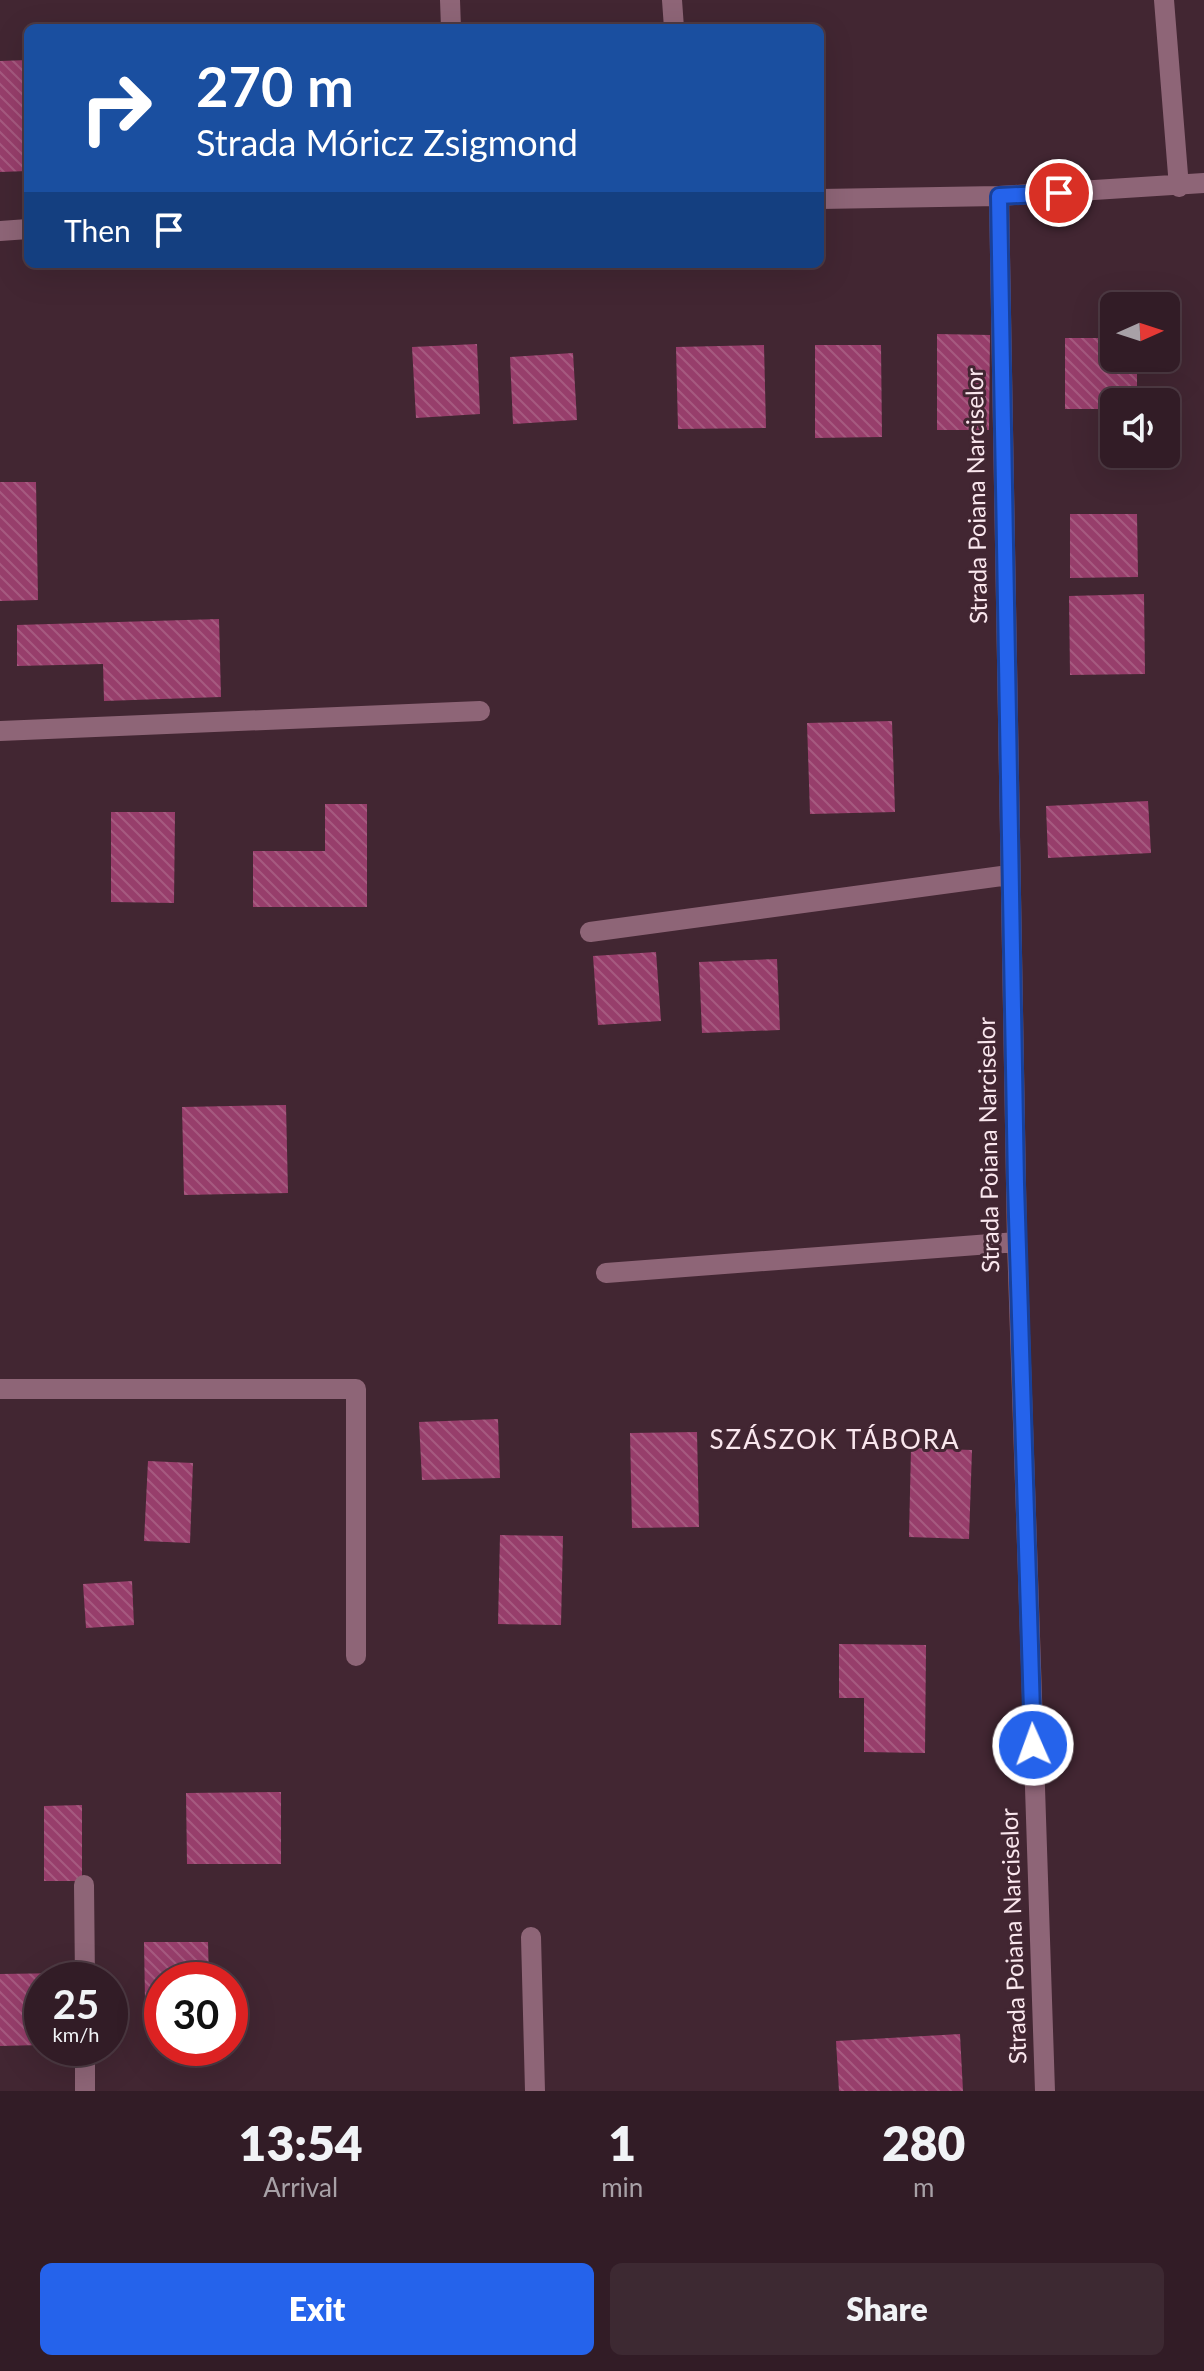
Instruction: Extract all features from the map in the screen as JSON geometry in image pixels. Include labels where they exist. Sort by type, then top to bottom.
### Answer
[{"type":"street","points":[[450,0],[451,24]]},
{"type":"street","points":[[672,0],[674,24]]},
{"type":"street","points":[[1164,0],[1179,187]]},
{"type":"street","points":[[824,199],[999,196],[1179,187],[1204,183]]},
{"type":"street","name":"Strada Poiana Narciselor","points":[[999,196],[1017,1242],[1045,2091]]},
{"type":"street","points":[[0,231],[24,229]]},
{"type":"street","points":[[0,731],[480,711]]},
{"type":"street","points":[[590,932],[1009,875]]},
{"type":"street","points":[[606,1273],[1017,1242]]},
{"type":"street","points":[[0,1389],[356,1389],[356,1656]]},
{"type":"street","points":[[84,1885],[85,1962]]},
{"type":"street","points":[[531,1937],[535,2091]]},
{"type":"street","points":[[85,2066],[85,2091]]},
{"type":"building","points":[[24,60],[24,171],[0,172],[0,61]]},
{"type":"building","points":[[937,334],[990,335],[989,430],[937,430]]},
{"type":"building","points":[[1065,338],[1100,338],[1100,372],[1137,372],[1137,388],[1100,388],[1100,409],[1065,409]]},
{"type":"building","points":[[477,344],[480,414],[416,418],[412,347]]},
{"type":"building","points":[[764,345],[766,428],[678,429],[676,347]]},
{"type":"building","points":[[815,345],[881,345],[882,437],[815,438]]},
{"type":"building","points":[[573,353],[577,420],[513,424],[510,357]]},
{"type":"building","points":[[0,482],[36,482],[38,600],[0,601]]},
{"type":"building","points":[[1070,514],[1137,514],[1138,577],[1070,578]]},
{"type":"building","points":[[1144,594],[1145,674],[1070,675],[1069,596]]},
{"type":"building","points":[[219,619],[221,697],[104,701],[103,664],[17,666],[17,625]]},
{"type":"building","points":[[892,721],[895,812],[810,814],[807,723]]},
{"type":"building","points":[[1148,801],[1151,853],[1048,858],[1046,806]]},
{"type":"building","points":[[325,804],[367,804],[367,907],[253,907],[253,851],[325,851]]},
{"type":"building","points":[[111,812],[175,812],[174,903],[111,902]]},
{"type":"building","points":[[656,952],[661,1021],[598,1025],[593,956]]},
{"type":"building","points":[[777,959],[780,1030],[702,1033],[699,962]]},
{"type":"building","points":[[286,1105],[288,1193],[184,1195],[182,1107]]},
{"type":"building","points":[[498,1419],[500,1478],[422,1480],[419,1422]]},
{"type":"building","points":[[697,1432],[699,1527],[632,1528],[630,1433]]},
{"type":"building","points":[[911,1448],[972,1450],[969,1539],[909,1537]]},
{"type":"building","points":[[148,1461],[193,1463],[190,1543],[144,1541]]},
{"type":"building","points":[[500,1535],[563,1536],[561,1625],[498,1624]]},
{"type":"building","points":[[132,1581],[134,1625],[86,1628],[83,1584]]},
{"type":"building","points":[[839,1644],[926,1645],[925,1753],[864,1752],[864,1698],[839,1698]]},
{"type":"building","points":[[281,1792],[281,1864],[187,1864],[186,1793]]},
{"type":"building","points":[[82,1805],[82,1881],[44,1881],[44,1806]]},
{"type":"building","points":[[144,1942],[208,1942],[209,1962],[144,1962]]},
{"type":"building","points":[[0,1974],[24,1974],[24,2045],[0,2046]]},
{"type":"building","points":[[960,2034],[963,2091],[839,2091],[836,2041]]},
{"type":"district","name":"SZÁSZOK TÁBORA","points":[[835,1440]]},
{"type":"route","points":[[1033,1745],[1009,875],[999,196],[1059,193]]}]
